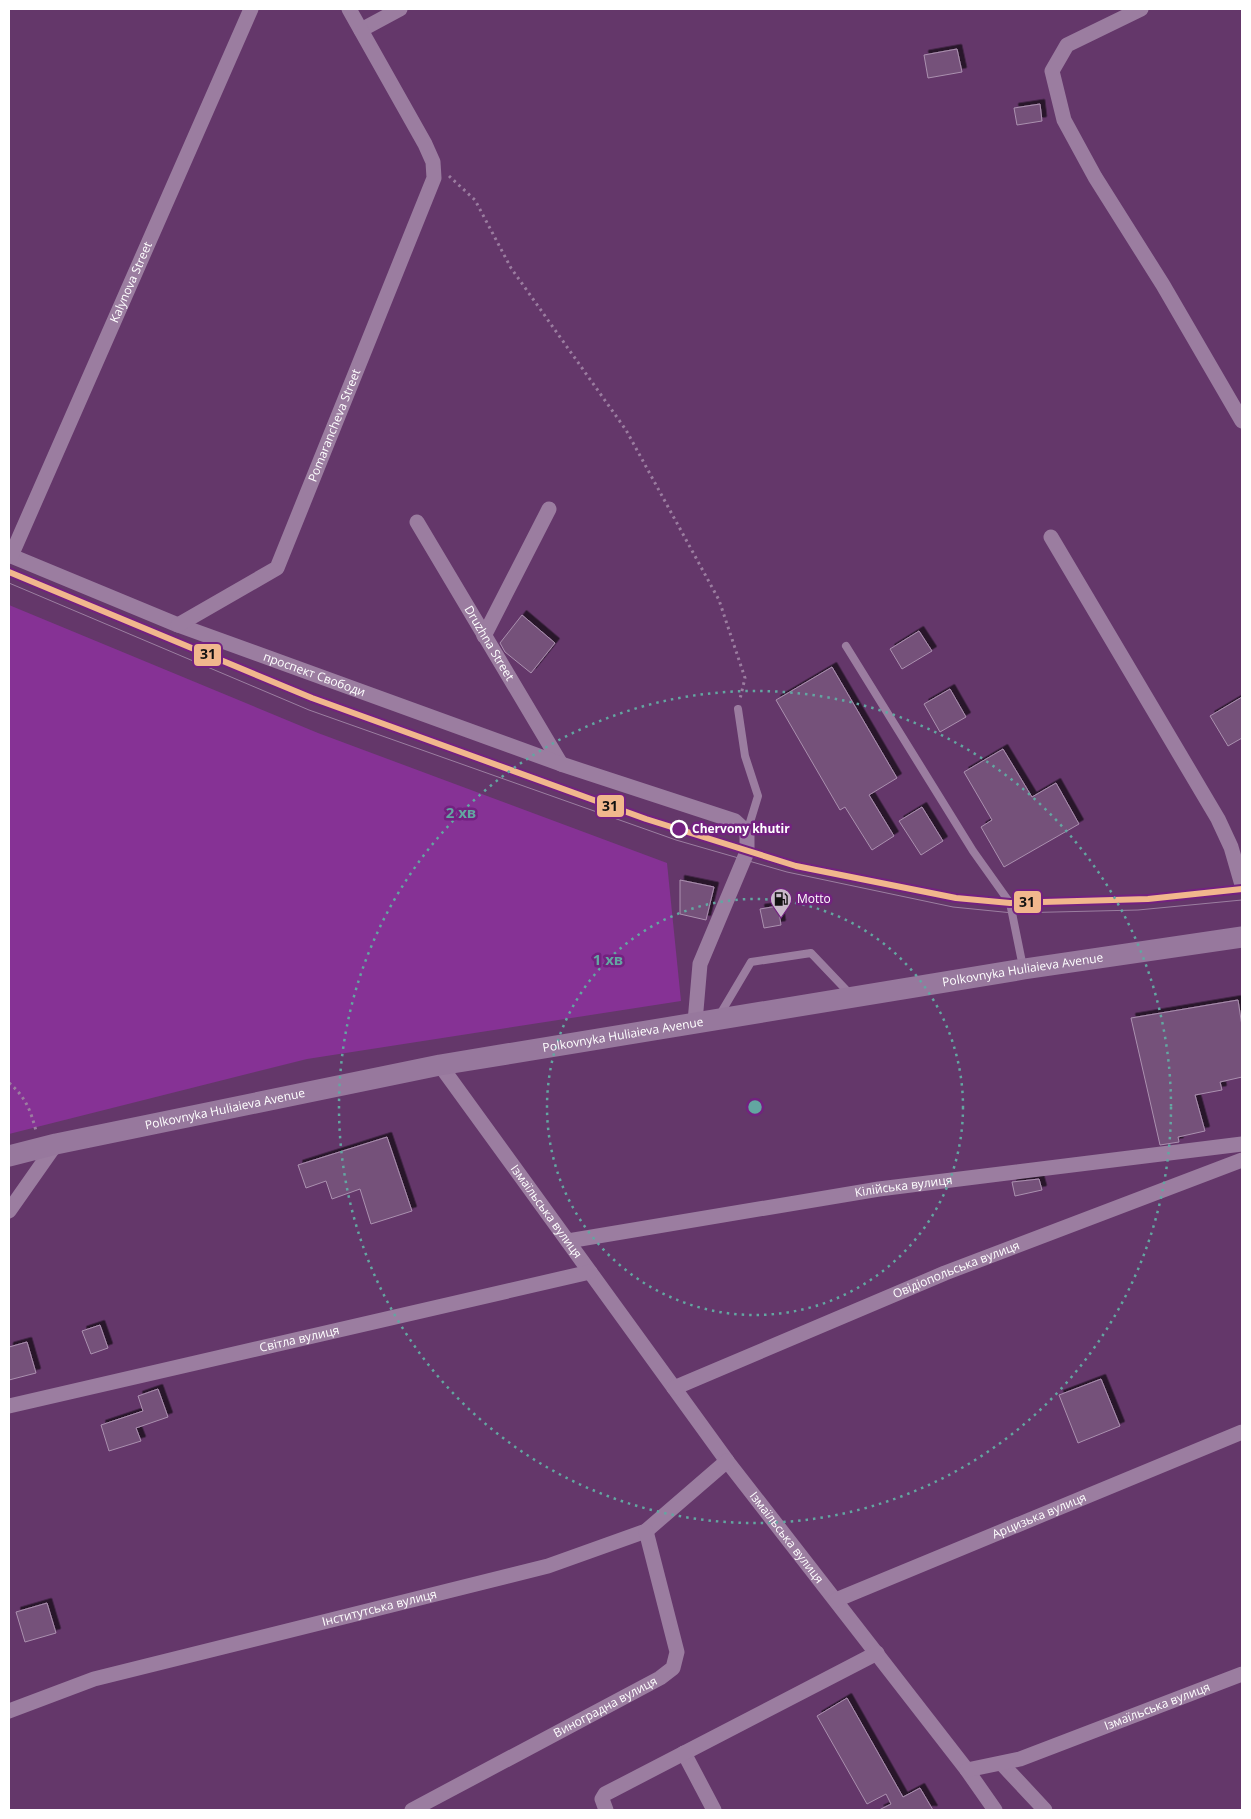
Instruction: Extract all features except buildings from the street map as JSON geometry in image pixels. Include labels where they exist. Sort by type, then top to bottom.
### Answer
[{"type":"main road","name":"Polkovnyka Huliaieva Avenue","points":[[9,1156],[48,1146],[440,1065],[1024,969],[1242,937]]},
{"type":"street","name":"Kalynova Street","points":[[10,555],[251,9]]},
{"type":"street","points":[[349,9],[434,162]]},
{"type":"street","points":[[361,30],[400,9]]},
{"type":"street","points":[[1141,9],[1067,45],[1052,71],[1064,120],[1095,177],[1163,285],[1242,421]]},
{"type":"street","name":"Pomarancheva Street","points":[[178,625],[277,568],[434,178],[434,162]]},
{"type":"street","points":[[484,636],[549,509]]},
{"type":"street","name":"Druzhna Street","points":[[418,522],[561,764]]},
{"type":"street","points":[[1051,537],[1218,819],[1231,847],[1242,885]]},
{"type":"street","name":"проспект Свободи","points":[[10,555],[178,625],[561,764],[734,821],[747,832]]},
{"type":"street","points":[[695,1022],[700,964],[747,852],[747,832]]},
{"type":"street","name":"Ізмаїльська вулиця","points":[[440,1065],[727,1461],[967,1770],[1002,1764],[1242,1674]]},
{"type":"street","name":"Кілійська вулиця","points":[[568,1241],[879,1189],[1242,1144]]},
{"type":"street","points":[[9,1211],[48,1146]]},
{"type":"street","name":"Овідіопольська вулиця","points":[[674,1388],[945,1273],[1242,1160]]},
{"type":"street","name":"Світла вулиця","points":[[9,1406],[590,1272]]},
{"type":"street","name":"Арцизька вулиця","points":[[836,1600],[1242,1432]]},
{"type":"street","name":"Інститутська вулиця","points":[[9,1711],[94,1679],[548,1566],[646,1531],[727,1461]]},
{"type":"street","name":"Виноградна вулиця","points":[[412,1810],[660,1678],[673,1668],[677,1652],[646,1531]]},
{"type":"street","points":[[606,1810],[602,1799],[604,1794],[876,1653]]},
{"type":"street","points":[[684,1753],[714,1810]]},
{"type":"street","points":[[1002,1764],[1046,1810]]},
{"type":"street","points":[[967,1770],[995,1810]]},
{"type":"lane","points":[[846,646],[973,850],[1010,903],[1024,969]]},
{"type":"lane","points":[[738,710],[745,756],[758,796],[747,832]]},
{"type":"lane","points":[[717,1019],[750,962],[811,953],[852,997]]},
{"type":"path","points":[[434,162],[474,200],[511,268],[626,430],[719,600],[745,678],[738,710]]},
{"type":"path","points":[[9,1083],[20,1092],[48,1146]]},
{"type":"shaded area","points":[[9,605],[318,733],[667,863],[681,1001],[307,1059],[9,1134]]},
{"type":"tram line","points":[[9,583],[309,710],[676,840],[787,872],[953,907],[1013,913],[1138,910],[1242,900]]},
{"type":"transit line","name":"31","points":[[9,572],[312,698],[646,819],[796,866],[956,898],[1010,903],[1148,899],[1242,889]]},
{"type":"place","name":"Chervony khutir","points":[[679,829]]},
{"type":"place","name":"Motto","points":[[781,918]]}]
